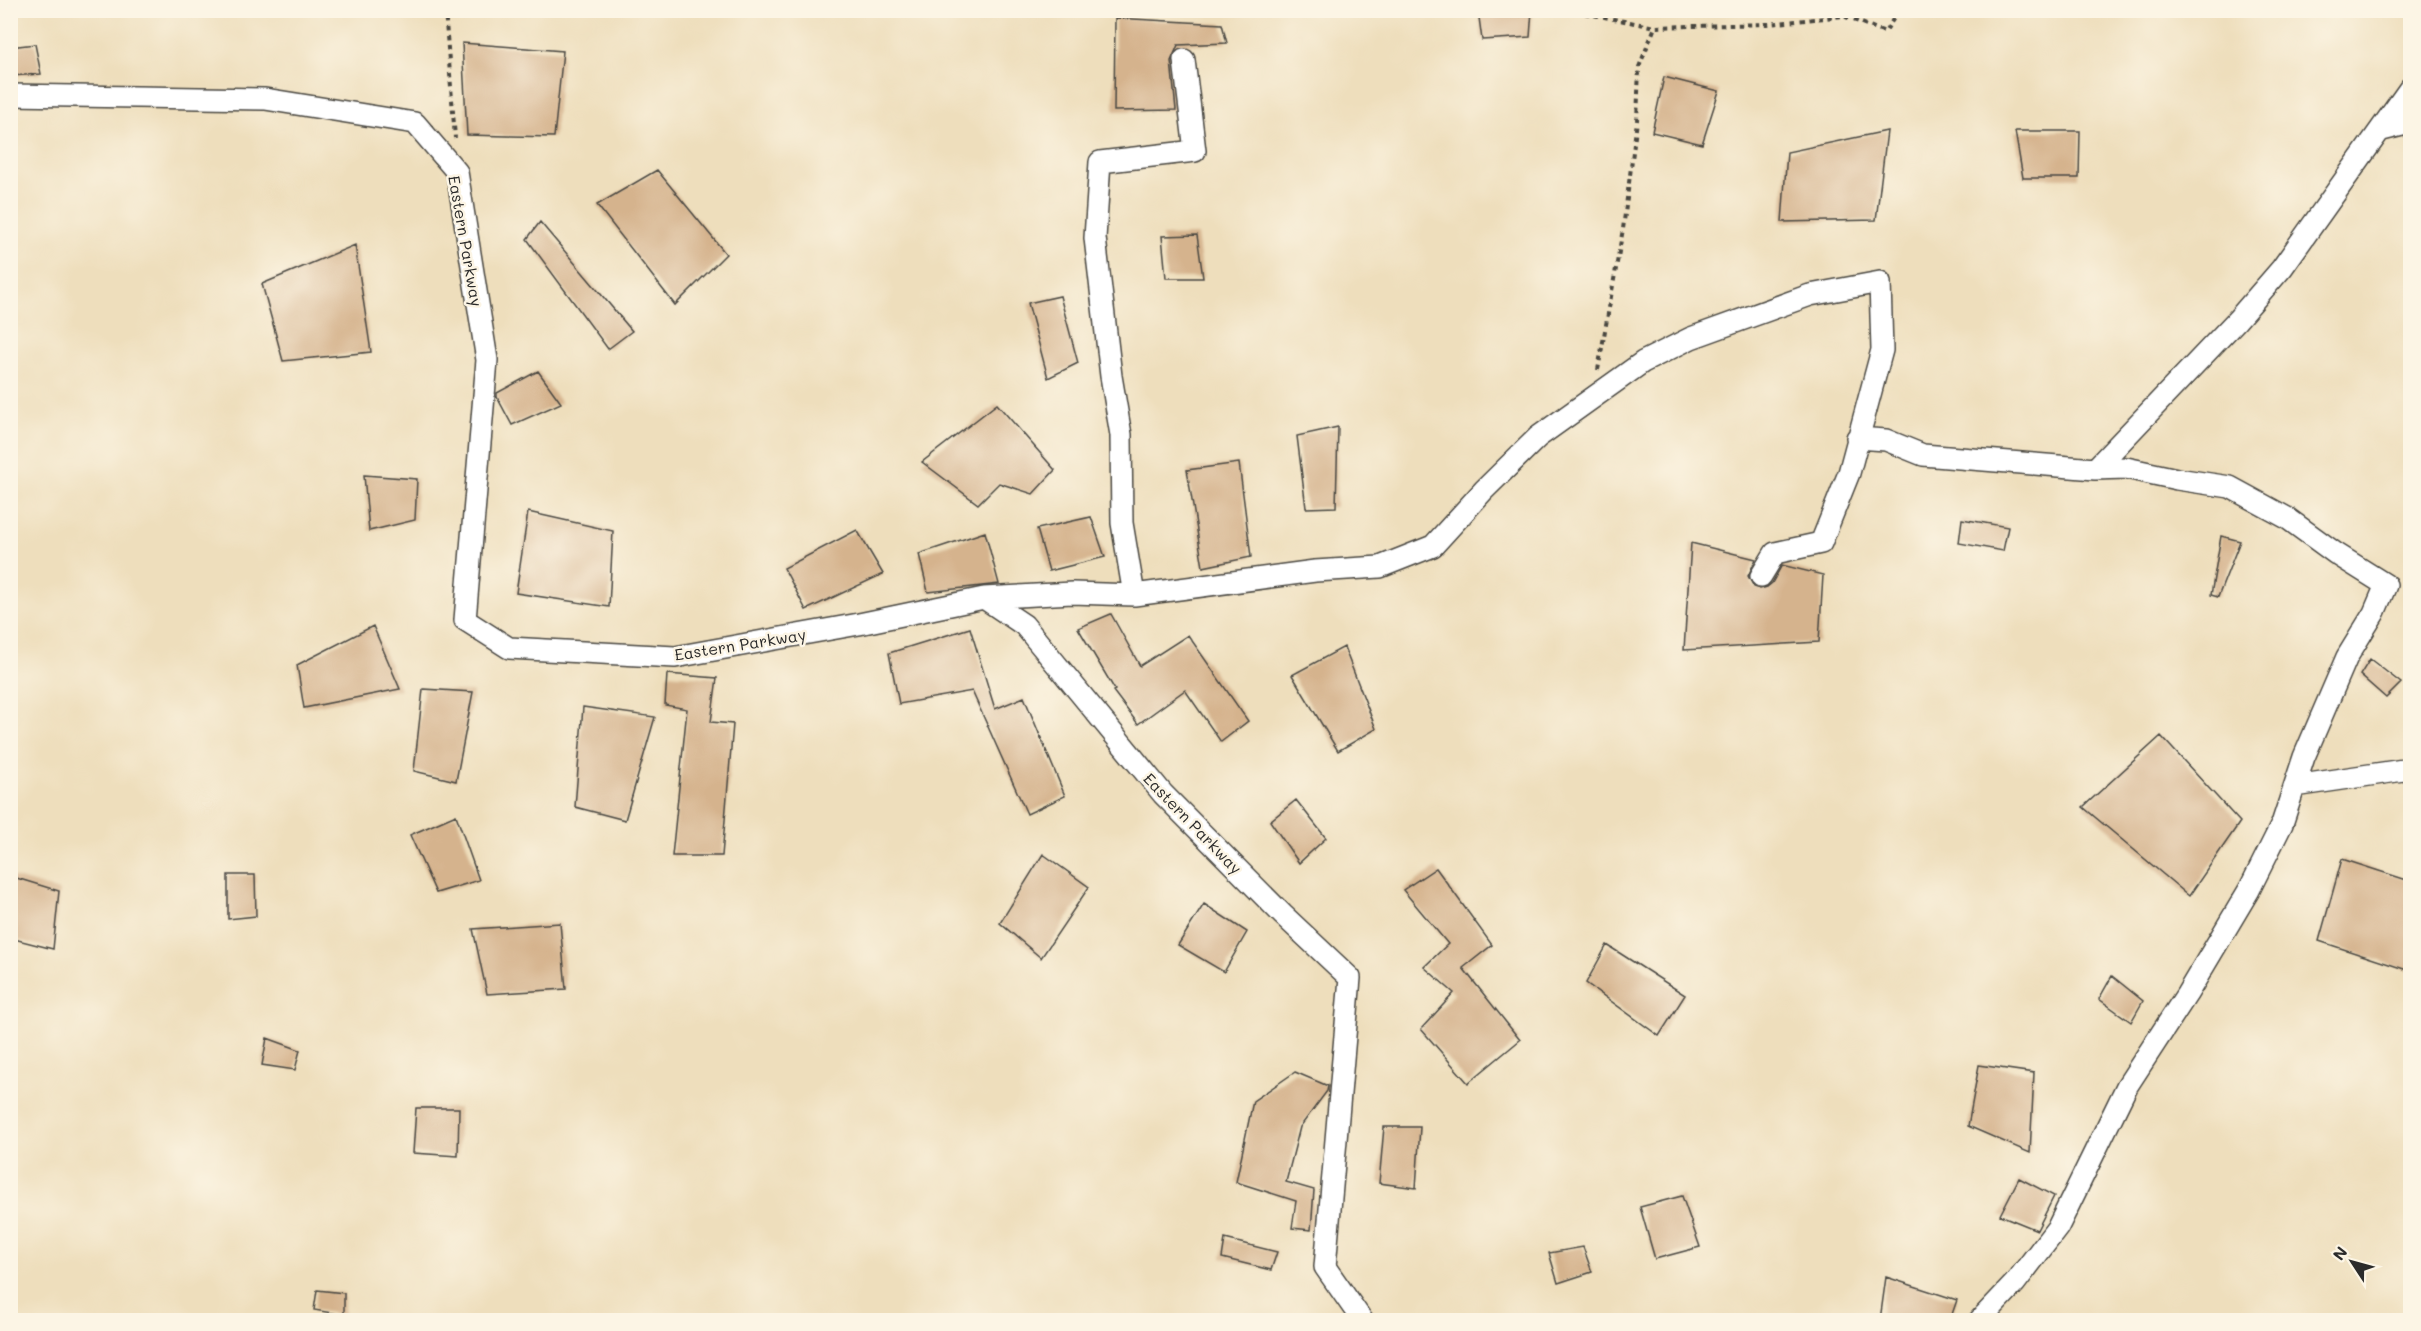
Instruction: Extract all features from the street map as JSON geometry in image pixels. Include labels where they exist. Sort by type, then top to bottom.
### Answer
[{"type":"street","points":[[1134,595],[1122,523],[1121,435],[1111,376],[1095,238],[1100,162],[1195,151],[1184,60]]},
{"type":"street","points":[[2095,469],[2282,268],[2410,88]]},
{"type":"street","name":"Eastern Parkway","points":[[10,96],[265,99],[415,123],[457,172],[487,360],[465,620],[509,648],[675,657],[860,624],[984,598],[1024,626],[1163,794],[1283,915],[1350,978],[1325,1267],[1362,1320]]},
{"type":"street","points":[[2382,130],[2410,123]]},
{"type":"street","points":[[984,598],[1072,593],[1134,595],[1315,571],[1380,567],[1433,546],[1484,490],[1538,437],[1643,362],[1691,338],[1810,295],[1880,282],[1882,350],[1849,473],[1821,543],[1775,553],[1761,576]]},
{"type":"street","points":[[1857,438],[1886,440],[1923,455],[2095,469],[2126,468],[2230,487],[2287,518],[2335,553],[2386,585],[2374,613],[2347,657],[2282,824],[2249,890],[2187,994],[2127,1086],[2058,1227],[2014,1283],[1980,1320]]},
{"type":"street","points":[[2295,786],[2410,769]]},
{"type":"path","points":[[445,10],[457,172]]},
{"type":"path","points":[[1568,10],[1655,27],[1768,24],[1843,16],[1885,32],[1899,10]]},
{"type":"path","points":[[1593,396],[1623,229],[1637,121],[1639,67],[1655,27]]},
{"type":"building","points":[[1478,10],[1532,10],[1530,37],[1482,40]]},
{"type":"building","points":[[1115,18],[1222,24],[1227,43],[1178,45],[1171,61],[1176,110],[1114,111]]},
{"type":"building","points":[[462,43],[563,51],[554,137],[467,135]]},
{"type":"building","points":[[35,44],[41,74],[10,76],[10,47]]},
{"type":"building","points":[[1664,77],[1719,91],[1702,144],[1652,132]]},
{"type":"building","points":[[1887,131],[1876,220],[1782,222],[1787,152]]},
{"type":"building","points":[[2015,131],[2080,131],[2079,178],[2023,178]]},
{"type":"building","points":[[657,170],[726,254],[675,305],[597,205]]},
{"type":"building","points":[[540,222],[632,331],[608,349],[527,239]]},
{"type":"building","points":[[1197,235],[1203,278],[1166,278],[1162,236]]},
{"type":"building","points":[[355,245],[371,352],[283,361],[262,284]]},
{"type":"building","points":[[1060,296],[1078,363],[1048,378],[1028,303]]},
{"type":"building","points":[[538,371],[561,403],[512,425],[497,393]]},
{"type":"building","points":[[997,404],[1055,470],[1033,494],[999,483],[978,504],[922,462]]},
{"type":"building","points":[[1338,427],[1336,507],[1306,508],[1297,436]]},
{"type":"building","points":[[1239,463],[1251,557],[1203,567],[1187,470]]},
{"type":"building","points":[[364,475],[417,479],[415,520],[369,531]]},
{"type":"building","points":[[528,512],[613,531],[609,607],[516,593]]},
{"type":"building","points":[[1091,517],[1105,557],[1049,571],[1037,529]]},
{"type":"building","points":[[1962,519],[2008,527],[2003,551],[1959,543]]},
{"type":"building","points":[[857,530],[883,574],[806,610],[784,568]]},
{"type":"building","points":[[985,532],[999,584],[928,592],[919,554]]},
{"type":"building","points":[[2221,536],[2240,541],[2218,597],[2211,595]]},
{"type":"building","points":[[1691,543],[1756,559],[1748,576],[1754,587],[1760,589],[1772,583],[1782,565],[1823,575],[1819,642],[1684,650]]},
{"type":"building","points":[[1111,614],[1140,666],[1188,635],[1248,721],[1221,742],[1185,690],[1138,724],[1113,691],[1115,690],[1078,628]]},
{"type":"building","points":[[373,626],[400,689],[304,708],[297,665]]},
{"type":"building","points":[[970,628],[995,709],[1024,697],[1065,796],[1027,814],[972,691],[899,704],[889,653]]},
{"type":"building","points":[[1344,647],[1376,729],[1338,751],[1292,675]]},
{"type":"building","points":[[2370,659],[2401,683],[2386,698],[2360,675]]},
{"type":"building","points":[[667,674],[717,678],[711,722],[733,724],[722,856],[672,856],[687,709],[665,705]]},
{"type":"building","points":[[423,689],[473,692],[456,781],[414,771]]},
{"type":"building","points":[[583,707],[655,717],[625,820],[575,807]]},
{"type":"building","points":[[2161,736],[2240,822],[2189,896],[2083,807]]},
{"type":"building","points":[[1296,800],[1326,838],[1299,863],[1270,821]]},
{"type":"building","points":[[456,815],[479,880],[436,893],[410,835]]},
{"type":"building","points":[[1043,854],[1089,887],[1041,958],[1000,923]]},
{"type":"building","points":[[2342,859],[2410,881],[2410,971],[2319,941]]},
{"type":"building","points":[[1436,868],[1492,945],[1463,968],[1520,1040],[1468,1083],[1421,1029],[1454,993],[1424,967],[1448,944],[1403,890]]},
{"type":"building","points":[[228,875],[255,875],[256,916],[228,919]]},
{"type":"building","points":[[10,876],[59,891],[53,949],[10,938]]},
{"type":"building","points":[[1204,904],[1247,932],[1224,972],[1178,945]]},
{"type":"building","points":[[560,923],[566,989],[487,994],[473,929]]},
{"type":"building","points":[[1607,945],[1685,995],[1659,1036],[1586,983]]},
{"type":"building","points":[[2112,976],[2143,1001],[2131,1022],[2099,999]]},
{"type":"building","points":[[267,1038],[300,1050],[295,1070],[262,1065]]},
{"type":"building","points":[[1979,1065],[2034,1073],[2030,1153],[1968,1126]]},
{"type":"building","points":[[1295,1072],[1328,1086],[1327,1091],[1300,1127],[1286,1182],[1314,1190],[1311,1230],[1292,1228],[1296,1201],[1236,1182],[1253,1101]]},
{"type":"building","points":[[416,1108],[459,1108],[458,1156],[413,1153]]},
{"type":"building","points":[[1384,1127],[1420,1127],[1416,1188],[1379,1183]]},
{"type":"building","points":[[2019,1178],[2054,1196],[2037,1230],[2000,1215]]},
{"type":"building","points":[[1682,1196],[1700,1247],[1655,1259],[1640,1207]]},
{"type":"building","points":[[1225,1239],[1277,1252],[1271,1270],[1222,1258]]},
{"type":"building","points":[[1583,1247],[1592,1272],[1558,1283],[1549,1253]]},
{"type":"building","points":[[1886,1277],[1957,1300],[1950,1320],[1880,1320]]},
{"type":"building","points":[[317,1290],[344,1293],[344,1315],[314,1310]]}]
